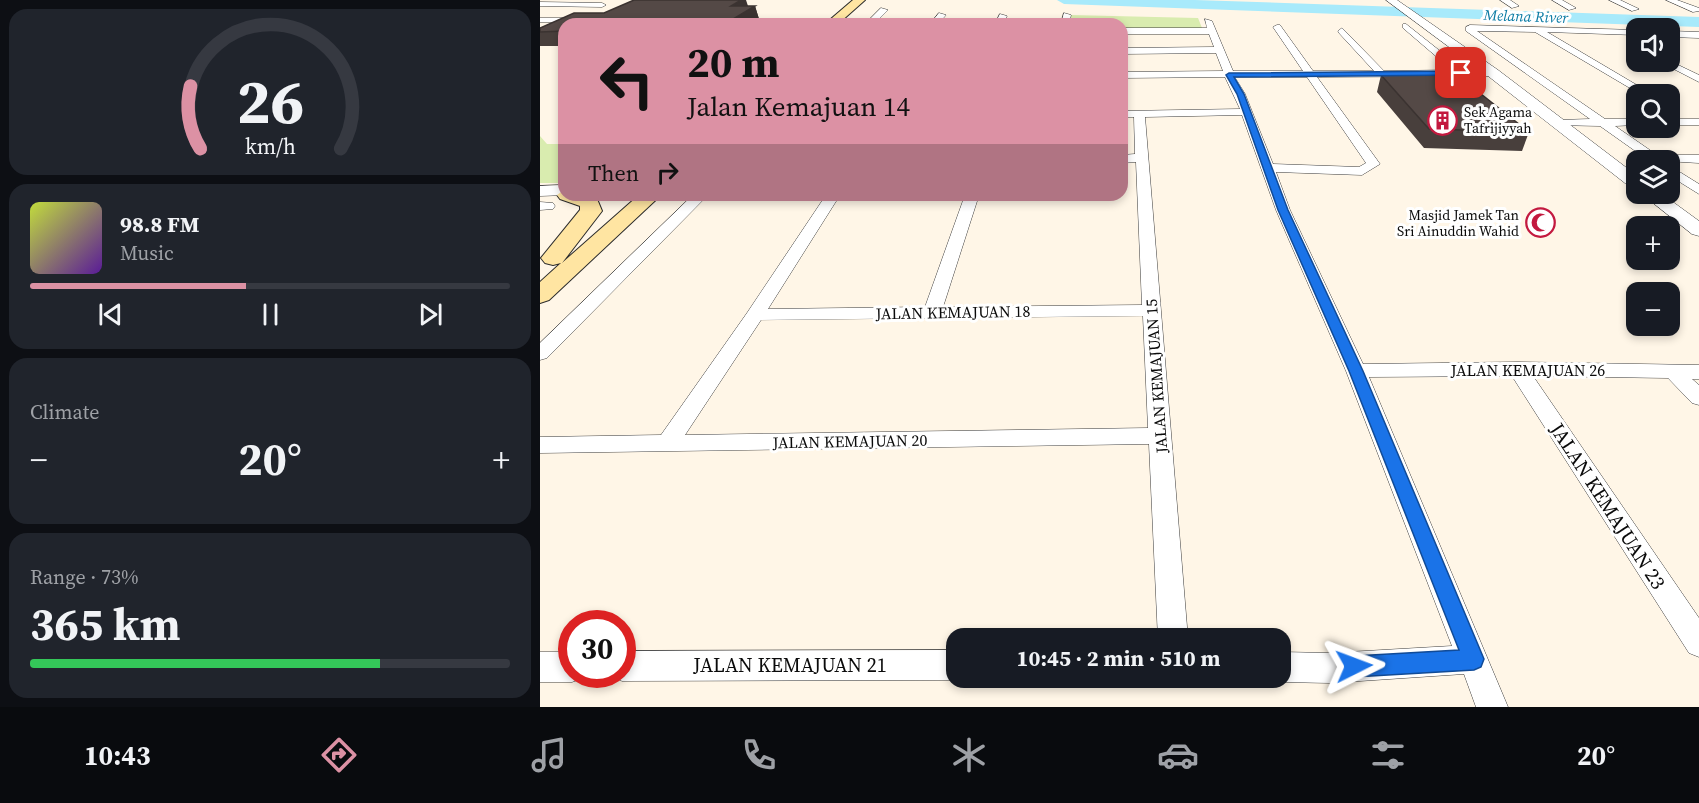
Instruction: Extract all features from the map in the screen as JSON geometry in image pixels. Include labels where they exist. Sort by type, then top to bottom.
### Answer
[{"type":"main road","points":[[839,18],[850,9],[865,4]]},
{"type":"main road","points":[[852,18],[865,4]]},
{"type":"main road","points":[[547,263],[591,211],[590,203],[581,201]]},
{"type":"main road","points":[[547,263],[620,201]]},
{"type":"main road","points":[[540,295],[644,201]]},
{"type":"street","points":[[1391,0],[1404,8],[1412,22],[1461,73]]},
{"type":"street","points":[[1504,0],[1515,6]]},
{"type":"street","points":[[1556,0],[1572,8]]},
{"type":"street","points":[[1614,0],[1635,9]]},
{"type":"street","points":[[1670,0],[1696,10]]},
{"type":"street","points":[[540,4],[602,4]]},
{"type":"street","points":[[875,18],[884,10]]},
{"type":"street","points":[[939,18],[942,15]]},
{"type":"street","points":[[540,20],[558,20]]},
{"type":"street","points":[[1208,21],[1229,75],[1240,94],[1283,210],[1356,371],[1492,707]]},
{"type":"street","points":[[1412,22],[1493,73],[1626,175]]},
{"type":"street","points":[[1266,168],[1362,171],[1373,164],[1277,27]]},
{"type":"street","points":[[1626,32],[1476,27],[1469,29],[1640,150]]},
{"type":"street","points":[[1535,29],[1630,84]]},
{"type":"street","points":[[1128,31],[1211,31]]},
{"type":"street","points":[[1342,31],[1382,75]]},
{"type":"street","points":[[1606,31],[1626,42]]},
{"type":"street","points":[[1680,34],[1699,35]]},
{"type":"street","points":[[1680,37],[1699,45]]},
{"type":"street","points":[[1128,51],[1220,50]]},
{"type":"street","points":[[1680,70],[1699,79]]},
{"type":"street","points":[[1128,75],[1493,73]]},
{"type":"street","points":[[1130,113],[1246,112]]},
{"type":"street","name":"JALAN KEMAJUAN 15","points":[[1130,113],[1132,159],[1151,310],[1172,628]]},
{"type":"street","points":[[1680,113],[1696,122]]},
{"type":"street","points":[[1558,123],[1626,122]]},
{"type":"street","points":[[1680,122],[1696,122]]},
{"type":"street","points":[[1680,159],[1699,159]]},
{"type":"street","points":[[1680,177],[1699,190]]},
{"type":"street","points":[[540,354],[695,201]]},
{"type":"street","points":[[667,443],[755,315],[829,201]]},
{"type":"street","points":[[932,312],[970,201]]},
{"type":"street","points":[[1664,204],[1699,230]]},
{"type":"street","name":"JALAN KEMAJUAN 18","points":[[755,315],[1151,310]]},
{"type":"street","name":"JALAN KEMAJUAN 26","points":[[1356,371],[1518,369],[1699,372]]},
{"type":"street","name":"JALAN KEMAJUAN 23","points":[[1518,369],[1699,643]]},
{"type":"street","points":[[1674,372],[1699,398]]},
{"type":"street","name":"JALAN KEMAJUAN 20","points":[[540,445],[1160,436]]},
{"type":"street","points":[[1291,667],[1330,668],[1474,659]]},
{"type":"street","name":"JALAN KEMAJUAN 21","points":[[636,666],[946,665]]},
{"type":"street","points":[[540,668],[558,667]]},
{"type":"green space","points":[[1070,15],[1198,18],[1202,28],[1128,29],[1128,18],[1069,18]]},
{"type":"green space","points":[[540,136],[547,144],[558,144],[558,183],[540,183]]},
{"type":"building","points":[[634,0],[741,0],[731,6],[755,6],[735,18],[563,18],[574,13],[604,13]]},
{"type":"building","points":[[558,20],[558,31],[540,32],[540,28]]},
{"type":"building","points":[[1381,75],[1457,75],[1529,132],[1429,129]]},
{"type":"waterway","name":"Melana River","points":[[1064,0],[1699,22]]},
{"type":"place","name":"Sek Agama Tafrijiyyah","points":[[1443,120]]},
{"type":"place","name":"Masjid Jamek Tan Sri Ainuddin Wahid","points":[[1540,223]]},
{"type":"route","points":[[1354,666],[1474,659],[1356,371],[1283,210],[1240,94],[1229,75],[1461,73]]}]
